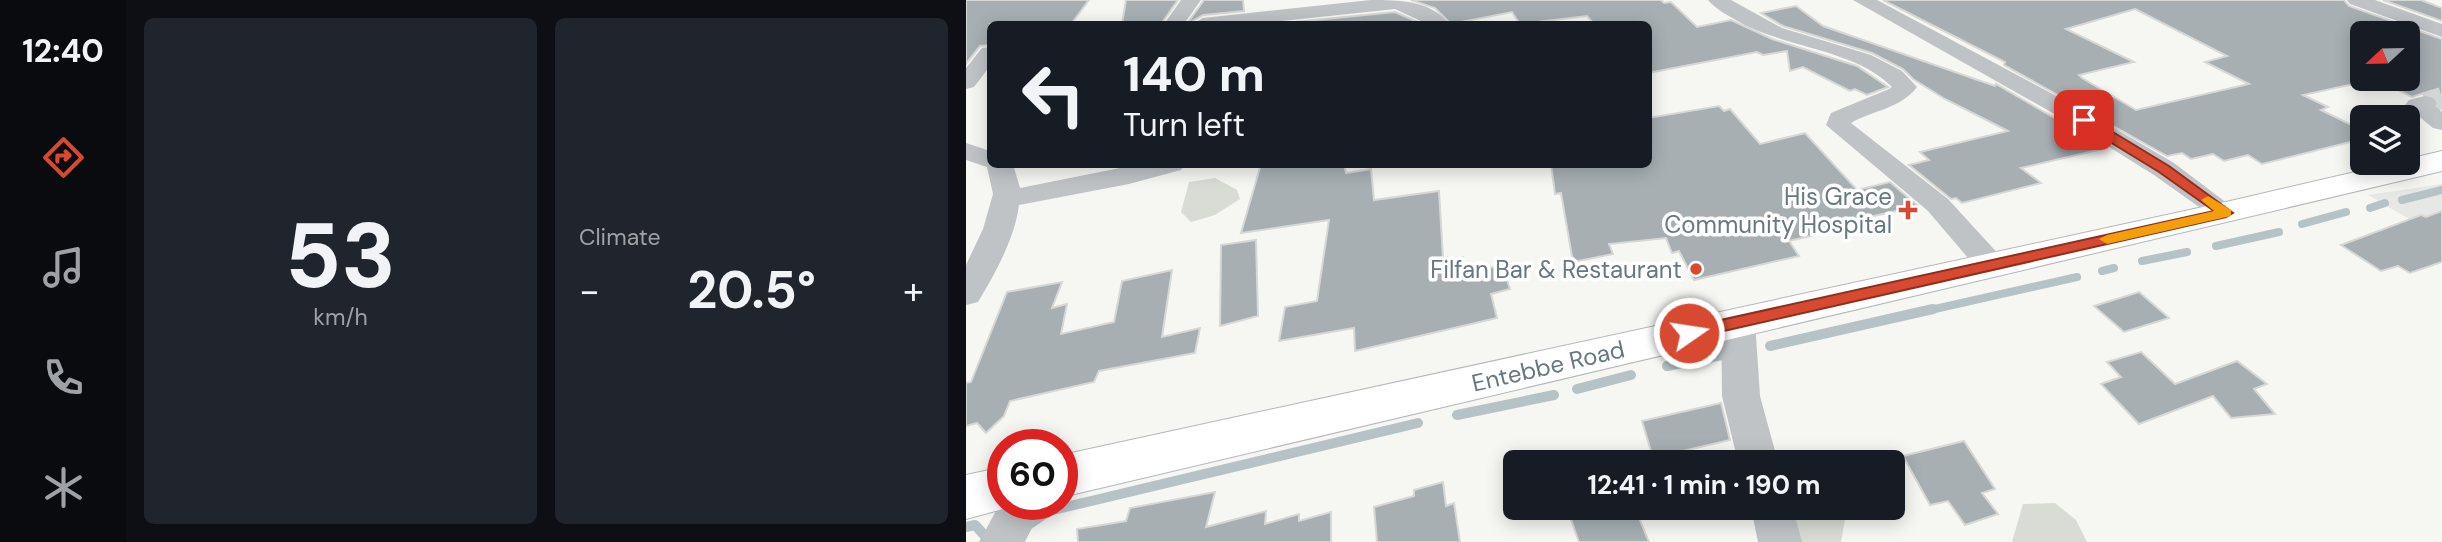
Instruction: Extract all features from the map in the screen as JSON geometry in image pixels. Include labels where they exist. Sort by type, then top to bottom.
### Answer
[{"type":"main road","name":"Entebbe Road","points":[[1078,472],[2436,165]]},
{"type":"main road","points":[[966,497],[987,492]]},
{"type":"street","points":[[1176,21],[1191,0]]},
{"type":"street","points":[[1718,0],[1749,21],[1862,60],[1899,79],[1905,87],[1897,94],[1840,118],[1838,125],[1938,205],[1991,265]]},
{"type":"street","points":[[1863,0],[2084,120],[2164,169],[2226,213]]},
{"type":"street","points":[[2357,0],[2442,31]]},
{"type":"street","points":[[1231,21],[1397,3],[1426,14],[1435,21]]},
{"type":"street","points":[[966,82],[987,57]]},
{"type":"street","points":[[2424,103],[2417,105],[2442,123]]},
{"type":"street","points":[[966,151],[987,159]]},
{"type":"street","points":[[966,294],[1008,199],[1008,181],[1001,168]]},
{"type":"street","points":[[1008,199],[1158,168]]},
{"type":"street","points":[[1738,321],[1741,396],[1755,450]]},
{"type":"street","points":[[1001,542],[1014,520]]},
{"type":"street","points":[[1775,520],[1780,542]]},
{"type":"shaded area","points":[[1215,178],[1237,190],[1240,199],[1215,215],[1191,222],[1181,212],[1189,182]]},
{"type":"shaded area","points":[[2442,184],[2442,238],[2368,195]]},
{"type":"shaded area","points":[[2055,503],[2076,520],[2087,542],[2012,542],[2023,504]]},
{"type":"shaded area","points":[[1783,520],[1845,520],[1841,542],[1789,542]]},
{"type":"building","points":[[966,0],[1089,0],[1073,21],[987,21],[987,45],[980,46],[966,64]]},
{"type":"building","points":[[1126,0],[1178,0],[1163,21],[1122,21]]},
{"type":"building","points":[[1204,0],[1243,0],[1244,11],[1203,15],[1189,21]]},
{"type":"building","points":[[1411,0],[1661,0],[1664,3],[1671,2],[1697,27],[1731,20],[1772,39],[1857,66],[1888,87],[1867,95],[1855,89],[1850,91],[1803,67],[1790,71],[1787,51],[1763,55],[1757,52],[1652,72],[1652,21],[1591,21],[1587,16],[1518,21],[1512,12],[1466,21],[1448,21],[1435,8]]},
{"type":"building","points":[[1883,0],[2344,0],[2349,6],[2391,21],[2350,21],[2350,85],[2303,95],[2328,107],[2321,110],[2350,124],[2350,142],[2262,164],[2248,155],[2224,161],[2213,154],[2191,159],[2182,153],[2167,156],[2004,65],[2005,62]],"holes":[[[2135,9],[2227,56],[2205,62],[2249,84],[2136,110],[2079,75],[2134,62],[2066,29]]]},
{"type":"building","points":[[2383,0],[2421,0],[2442,8],[2442,21]]},
{"type":"building","points":[[1796,6],[1823,26],[1995,86],[1996,84],[2106,148],[2021,168],[2041,183],[1962,203],[1956,198],[1951,199],[1909,165],[1929,160],[1920,152],[2008,131],[1945,99],[1913,79],[1903,69],[1872,53],[1783,26],[1761,13]]},
{"type":"building","points":[[1395,12],[1415,21],[1306,21]]},
{"type":"building","points":[[2420,31],[2442,39],[2442,109],[2434,95],[2424,93],[2412,97],[2400,91],[2420,91]]},
{"type":"building","points":[[1719,106],[1724,111],[1730,109],[1760,144],[1805,133],[1857,190],[1890,182],[1918,206],[1843,223],[1846,228],[1789,241],[1799,256],[1694,280],[1679,251],[1672,253],[1666,238],[1609,244],[1613,254],[1573,262],[1561,193],[1555,194],[1552,168],[1652,168],[1652,117]]},
{"type":"building","points":[[1260,168],[1345,168],[1346,173],[1371,169],[1374,200],[1439,191],[1443,258],[1447,257],[1448,260],[1463,257],[1466,273],[1502,265],[1510,289],[1491,294],[1497,318],[1355,351],[1354,328],[1279,341],[1285,307],[1317,301],[1329,220],[1241,233]]},
{"type":"building","points":[[2442,211],[2442,262],[2410,273],[2398,266],[2381,271],[2341,245],[2421,215],[2426,217]]},
{"type":"building","points":[[1256,240],[1258,316],[1220,326],[1221,245]]},
{"type":"building","points":[[1172,270],[1162,337],[1200,328],[1195,353],[1099,371],[1094,382],[1010,401],[1004,416],[987,429],[986,433],[977,423],[966,426],[966,383],[971,382],[1007,292],[1062,282],[1052,308],[1067,304],[1061,334],[1114,322],[1122,281]]},
{"type":"building","points":[[2139,292],[2169,318],[2124,332],[2094,306]]},
{"type":"building","points":[[2141,352],[2175,384],[2237,361],[2267,384],[2254,389],[2275,414],[2231,418],[2213,396],[2139,424],[2101,384],[2121,377],[2107,362]]},
{"type":"building","points":[[1721,403],[1730,440],[1687,450],[1651,450],[1642,421]]},
{"type":"building","points":[[1964,441],[1995,489],[1982,493],[1998,514],[1965,525],[1948,501],[1930,505],[1905,456]]},
{"type":"building","points":[[1443,482],[1446,506],[1454,503],[1460,542],[1377,542],[1374,507],[1414,496],[1414,490]]},
{"type":"building","points":[[1215,492],[1206,527],[1266,511],[1265,524],[1299,514],[1299,521],[1331,512],[1331,542],[1078,542],[1077,529],[1126,521],[1130,508]]},
{"type":"building","points":[[1571,520],[1640,520],[1649,542],[1579,542]]},
{"type":"waterway","points":[[2402,200],[2442,190]]},
{"type":"waterway","points":[[2370,208],[2385,203]]},
{"type":"waterway","points":[[2302,224],[2346,212]]},
{"type":"waterway","points":[[2216,246],[2279,232]]},
{"type":"waterway","points":[[2142,261],[2187,252]]},
{"type":"waterway","points":[[2102,271],[2114,268]]},
{"type":"waterway","points":[[1926,311],[2077,277]]},
{"type":"waterway","points":[[1770,346],[1933,309]]},
{"type":"waterway","points":[[1667,366],[1727,354]]},
{"type":"waterway","points":[[1577,389],[1631,375]]},
{"type":"waterway","points":[[1457,415],[1554,395]]},
{"type":"waterway","points":[[1019,542],[1028,525],[1049,511],[1418,423]]},
{"type":"waterway","points":[[966,527],[975,525],[986,537]]},
{"type":"tunnel","points":[[2425,103],[2442,98]]},
{"type":"slow traffic","points":[[2107,239],[2226,213],[2208,200]]},
{"type":"place","name":"His Grace Community Hospital","points":[[1908,210]]},
{"type":"place","name":"Filfan Bar & Restaurant","points":[[1696,269]]},
{"type":"route","points":[[1689,333],[2226,213],[2164,169],[2084,120]]}]
